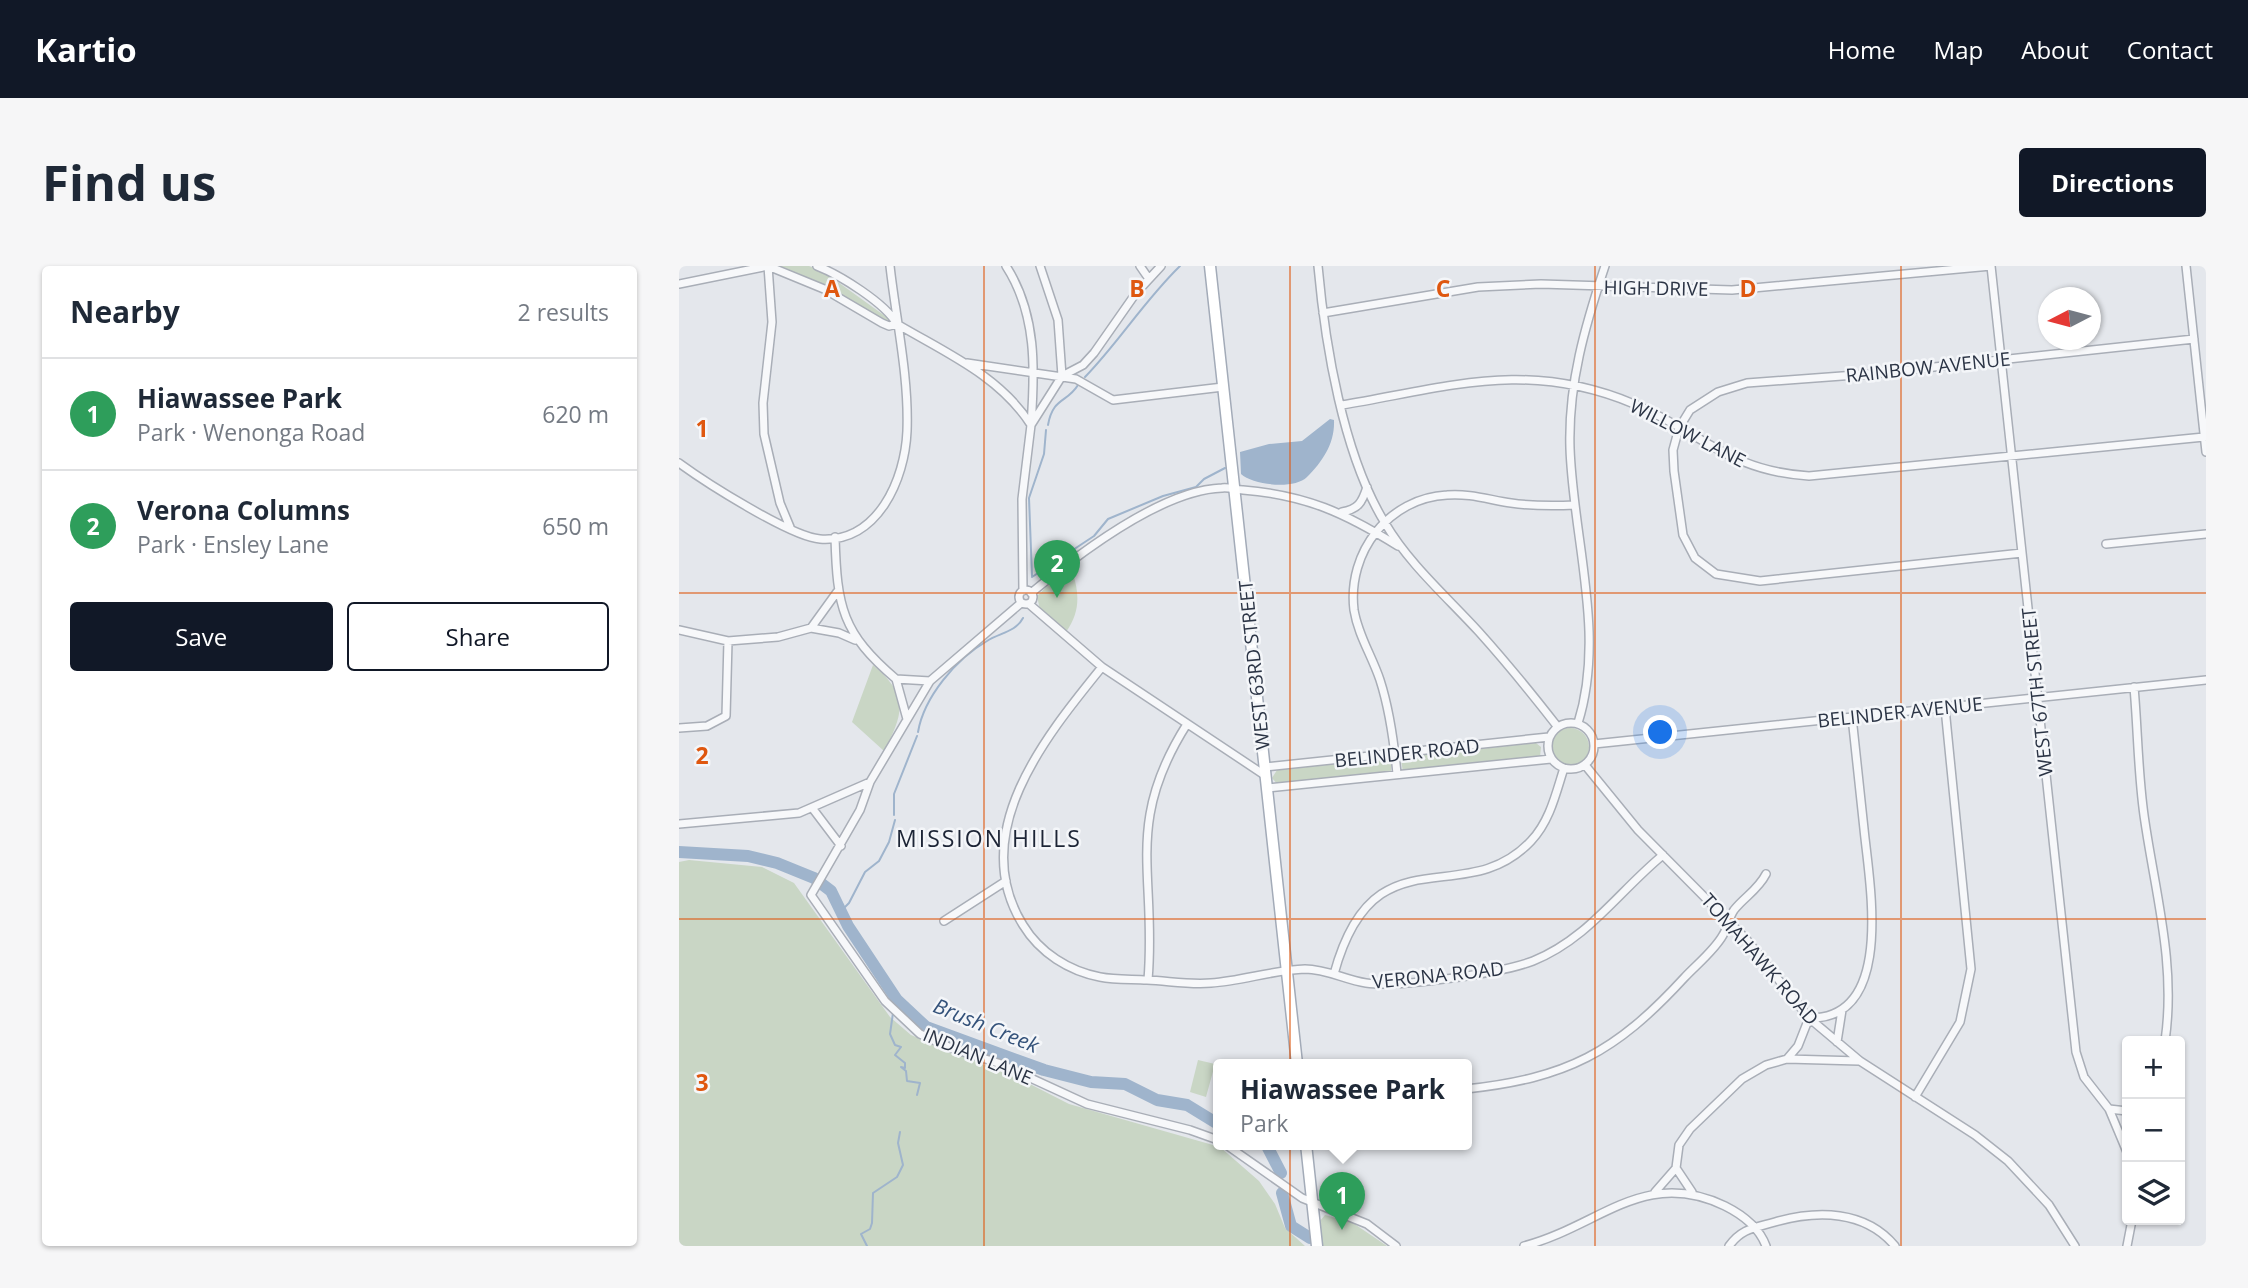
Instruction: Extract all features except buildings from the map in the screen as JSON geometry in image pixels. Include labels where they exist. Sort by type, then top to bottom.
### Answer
[{"type":"main road","name":"WEST 63RD STREET","points":[[1210,266],[1296,1059]]},
{"type":"main road","points":[[1307,1150],[1317,1246]]},
{"type":"street","points":[[679,285],[768,266],[824,289],[882,323],[889,326],[897,324]]},
{"type":"street","points":[[768,266],[772,322],[763,420],[769,461],[780,503],[791,527]]},
{"type":"street","points":[[817,266],[836,275],[887,311],[897,324],[1006,391],[1031,425]]},
{"type":"street","points":[[679,463],[767,516],[817,539],[855,531],[882,508],[892,494],[903,467],[907,409],[890,266]]},
{"type":"street","points":[[1006,266],[1016,284],[1030,324],[1035,373],[1022,506],[1027,592],[1025,604],[1102,667],[1265,772]]},
{"type":"street","points":[[1040,266],[1058,320],[1062,376]]},
{"type":"street","points":[[1140,266],[1149,279]]},
{"type":"street","points":[[1031,425],[1062,376],[1083,365],[1103,343],[1161,266]]},
{"type":"street","points":[[1318,266],[1323,313],[1342,405],[1367,487],[1384,521],[1402,548],[1496,651],[1557,726]]},
{"type":"street","points":[[1579,723],[1586,700],[1591,664],[1570,426],[1581,340],[1605,266]]},
{"type":"street","name":"HIGH DRIVE","points":[[1323,313],[1478,287],[1541,284],[1743,289],[1991,266]]},
{"type":"street","name":"WEST 67TH STREET","points":[[1991,266],[2076,1052],[2084,1077],[2109,1109],[2122,1140]]},
{"type":"street","points":[[2186,266],[2206,452]]},
{"type":"street","name":"RAINBOW AVENUE","points":[[1679,428],[1690,410],[1718,392],[1747,383],[2194,339]]},
{"type":"street","points":[[963,363],[1076,379],[1113,400],[1223,387]]},
{"type":"street","name":"WILLOW LANE","points":[[1342,405],[1500,379],[1531,378],[1574,384],[1629,402],[1735,460],[1789,475],[1820,476],[2204,437]]},
{"type":"street","points":[[1679,428],[1674,441],[1674,471],[1683,535],[1695,558],[1716,574],[1760,581],[2022,553]]},
{"type":"street","points":[[1341,512],[1354,509],[1363,502],[1367,487]]},
{"type":"street","points":[[1027,592],[1096,543],[1151,511],[1191,493],[1219,488],[1282,496],[1341,512],[1402,548]]},
{"type":"street","points":[[1397,774],[1383,690],[1358,626],[1354,607],[1356,573],[1364,551],[1376,532],[1384,521],[1407,506],[1447,495],[1524,505],[1575,505]]},
{"type":"street","points":[[767,516],[775,514],[780,503]]},
{"type":"street","points":[[2106,544],[2206,534]]},
{"type":"street","points":[[835,537],[837,592],[855,640]]},
{"type":"street","points":[[811,628],[837,592]]},
{"type":"street","name":"INDIAN LANE","points":[[1025,604],[930,681],[870,782],[860,810],[823,879],[811,895],[885,1001],[904,1022],[933,1041],[998,1063],[1087,1104],[1213,1138]]},
{"type":"street","points":[[679,630],[728,641],[778,637],[811,628],[839,633],[855,640],[896,679],[908,719]]},
{"type":"street","points":[[679,728],[707,726],[726,716],[728,641]]},
{"type":"street","name":"VERONA ROAD","points":[[1102,667],[1056,722],[1024,778],[1005,839],[1006,881],[1017,915],[1025,929],[1058,961],[1102,978],[1212,983],[1309,969],[1367,983],[1396,983],[1496,972],[1534,961],[1584,932],[1663,855]]},
{"type":"street","points":[[896,679],[930,681]]},
{"type":"street","name":"BELINDER AVENUE","points":[[1594,744],[2206,680]]},
{"type":"street","points":[[2134,687],[2144,818],[2168,955],[2169,1004],[2166,1036]]},
{"type":"street","points":[[1915,1097],[1960,1022],[1971,970],[1945,708]]},
{"type":"street","points":[[1837,1042],[1842,1010],[1855,993],[1867,967],[1874,925],[1852,717]]},
{"type":"street","points":[[1267,788],[1551,759],[1565,768],[1585,765],[1590,759],[1594,744],[1589,731],[1579,723],[1557,726],[1549,737],[1551,759]]},
{"type":"street","points":[[1149,980],[1151,925],[1145,860],[1147,822],[1158,777],[1187,724]]},
{"type":"street","name":"BELINDER ROAD","points":[[1265,772],[1549,737]]},
{"type":"street","name":"TOMAHAWK ROAD","points":[[1585,765],[1621,812],[1748,940],[1809,1018],[1860,1061],[1975,1135],[2008,1161],[2049,1205],[2075,1246]]},
{"type":"street","points":[[1334,974],[1340,953],[1356,922],[1372,900],[1384,891],[1410,879],[1483,870],[1520,852],[1544,824],[1565,768]]},
{"type":"street","points":[[679,824],[783,816],[813,809],[870,782]]},
{"type":"street","points":[[813,809],[841,846]]},
{"type":"street","points":[[1472,1088],[1539,1078],[1587,1059],[1611,1045],[1657,1007],[1723,936],[1734,910],[1758,888],[1766,874]]},
{"type":"street","points":[[944,921],[1006,881]]},
{"type":"street","points":[[1787,1059],[1798,1046],[1809,1018],[1819,1019],[1842,1010]]},
{"type":"street","points":[[1655,1192],[1676,1168],[1683,1136],[1754,1071],[1787,1059],[1860,1061]]},
{"type":"street","points":[[2109,1109],[2122,1110]]},
{"type":"street","points":[[1234,1150],[1302,1198],[1313,1200],[1367,1224],[1396,1246]]},
{"type":"street","points":[[1676,1168],[1692,1192]]},
{"type":"street","points":[[1524,1246],[1565,1232],[1655,1192],[1692,1192],[1732,1210],[1755,1227],[1766,1246]]},
{"type":"street","points":[[1729,1246],[1738,1235],[1755,1227],[1799,1216],[1827,1214],[1868,1225],[1895,1246]]},
{"type":"street","points":[[2127,1246],[2131,1225]]},
{"type":"green space","points":[[775,266],[809,266],[824,272],[892,321],[888,323],[810,279]]},
{"type":"green space","points":[[1070,565],[1075,582],[1077,607],[1066,632],[1040,610],[1037,596]]},
{"type":"green space","points":[[873,665],[885,676],[898,695],[899,715],[884,751],[852,722]]},
{"type":"green space","points":[[1570,728],[1583,734],[1589,747],[1583,760],[1570,766],[1557,760],[1551,747],[1557,734]]},
{"type":"green space","points":[[1536,743],[1541,747],[1540,757],[1403,772],[1401,760],[1404,757]]},
{"type":"green space","points":[[1391,760],[1391,772],[1278,785],[1272,778],[1277,770]]},
{"type":"green space","points":[[689,860],[762,867],[794,883],[890,1017],[911,1035],[1026,1082],[1069,1104],[1213,1145],[1213,1150],[1223,1150],[1259,1181],[1275,1204],[1285,1228],[1305,1246],[679,1246],[679,862]]},
{"type":"green space","points":[[1198,1060],[1213,1064],[1206,1097],[1190,1092]]},
{"type":"green space","points":[[1325,1215],[1353,1223],[1387,1246],[1322,1246],[1319,1222]]},
{"type":"water","points":[[1330,419],[1334,420],[1334,428],[1327,451],[1313,471],[1301,481],[1284,485],[1264,483],[1241,474],[1240,452],[1269,444],[1302,441]]},
{"type":"waterway","points":[[1085,377],[1180,266]]},
{"type":"waterway","points":[[1048,425],[1053,409],[1078,385]]},
{"type":"waterway","points":[[1032,576],[1029,498],[1044,454],[1046,430]]},
{"type":"waterway","points":[[1032,577],[1094,536],[1108,519],[1163,496],[1196,487],[1204,479],[1225,468]]},
{"type":"waterway","points":[[918,732],[921,719],[934,693],[953,668],[975,649],[1012,629],[1023,618]]},
{"type":"waterway","points":[[894,815],[894,794],[917,736]]},
{"type":"waterway","points":[[841,911],[849,903],[865,872],[879,861],[889,842],[895,820]]},
{"type":"waterway","name":"Brush Creek","points":[[679,852],[748,856],[777,863],[814,878],[831,891],[848,926],[897,1000],[926,1027],[1044,1070],[1091,1082],[1125,1084],[1157,1100],[1187,1105],[1213,1121]]},
{"type":"waterway","name":"Brush Creek","points":[[895,1008],[897,1000]]},
{"type":"waterway","points":[[893,1013],[890,1034],[895,1045],[901,1047],[895,1055],[905,1063],[905,1068],[901,1067],[906,1071],[907,1081],[920,1083],[917,1095]]},
{"type":"waterway","points":[[867,1246],[861,1234],[870,1229],[872,1223],[873,1193],[897,1177],[903,1165],[898,1143],[900,1132]]},
{"type":"waterway","name":"Brush Creek","points":[[1269,1150],[1281,1173]]},
{"type":"waterway","name":"Brush Creek","points":[[1282,1193],[1291,1226],[1310,1238]]},
{"type":"place","name":"Verona Columns","points":[[1057,598]]},
{"type":"place","name":"Hiawassee Park","points":[[1342,1230]]},
{"type":"district","name":"MISSION HILLS","points":[[989,839]]}]
